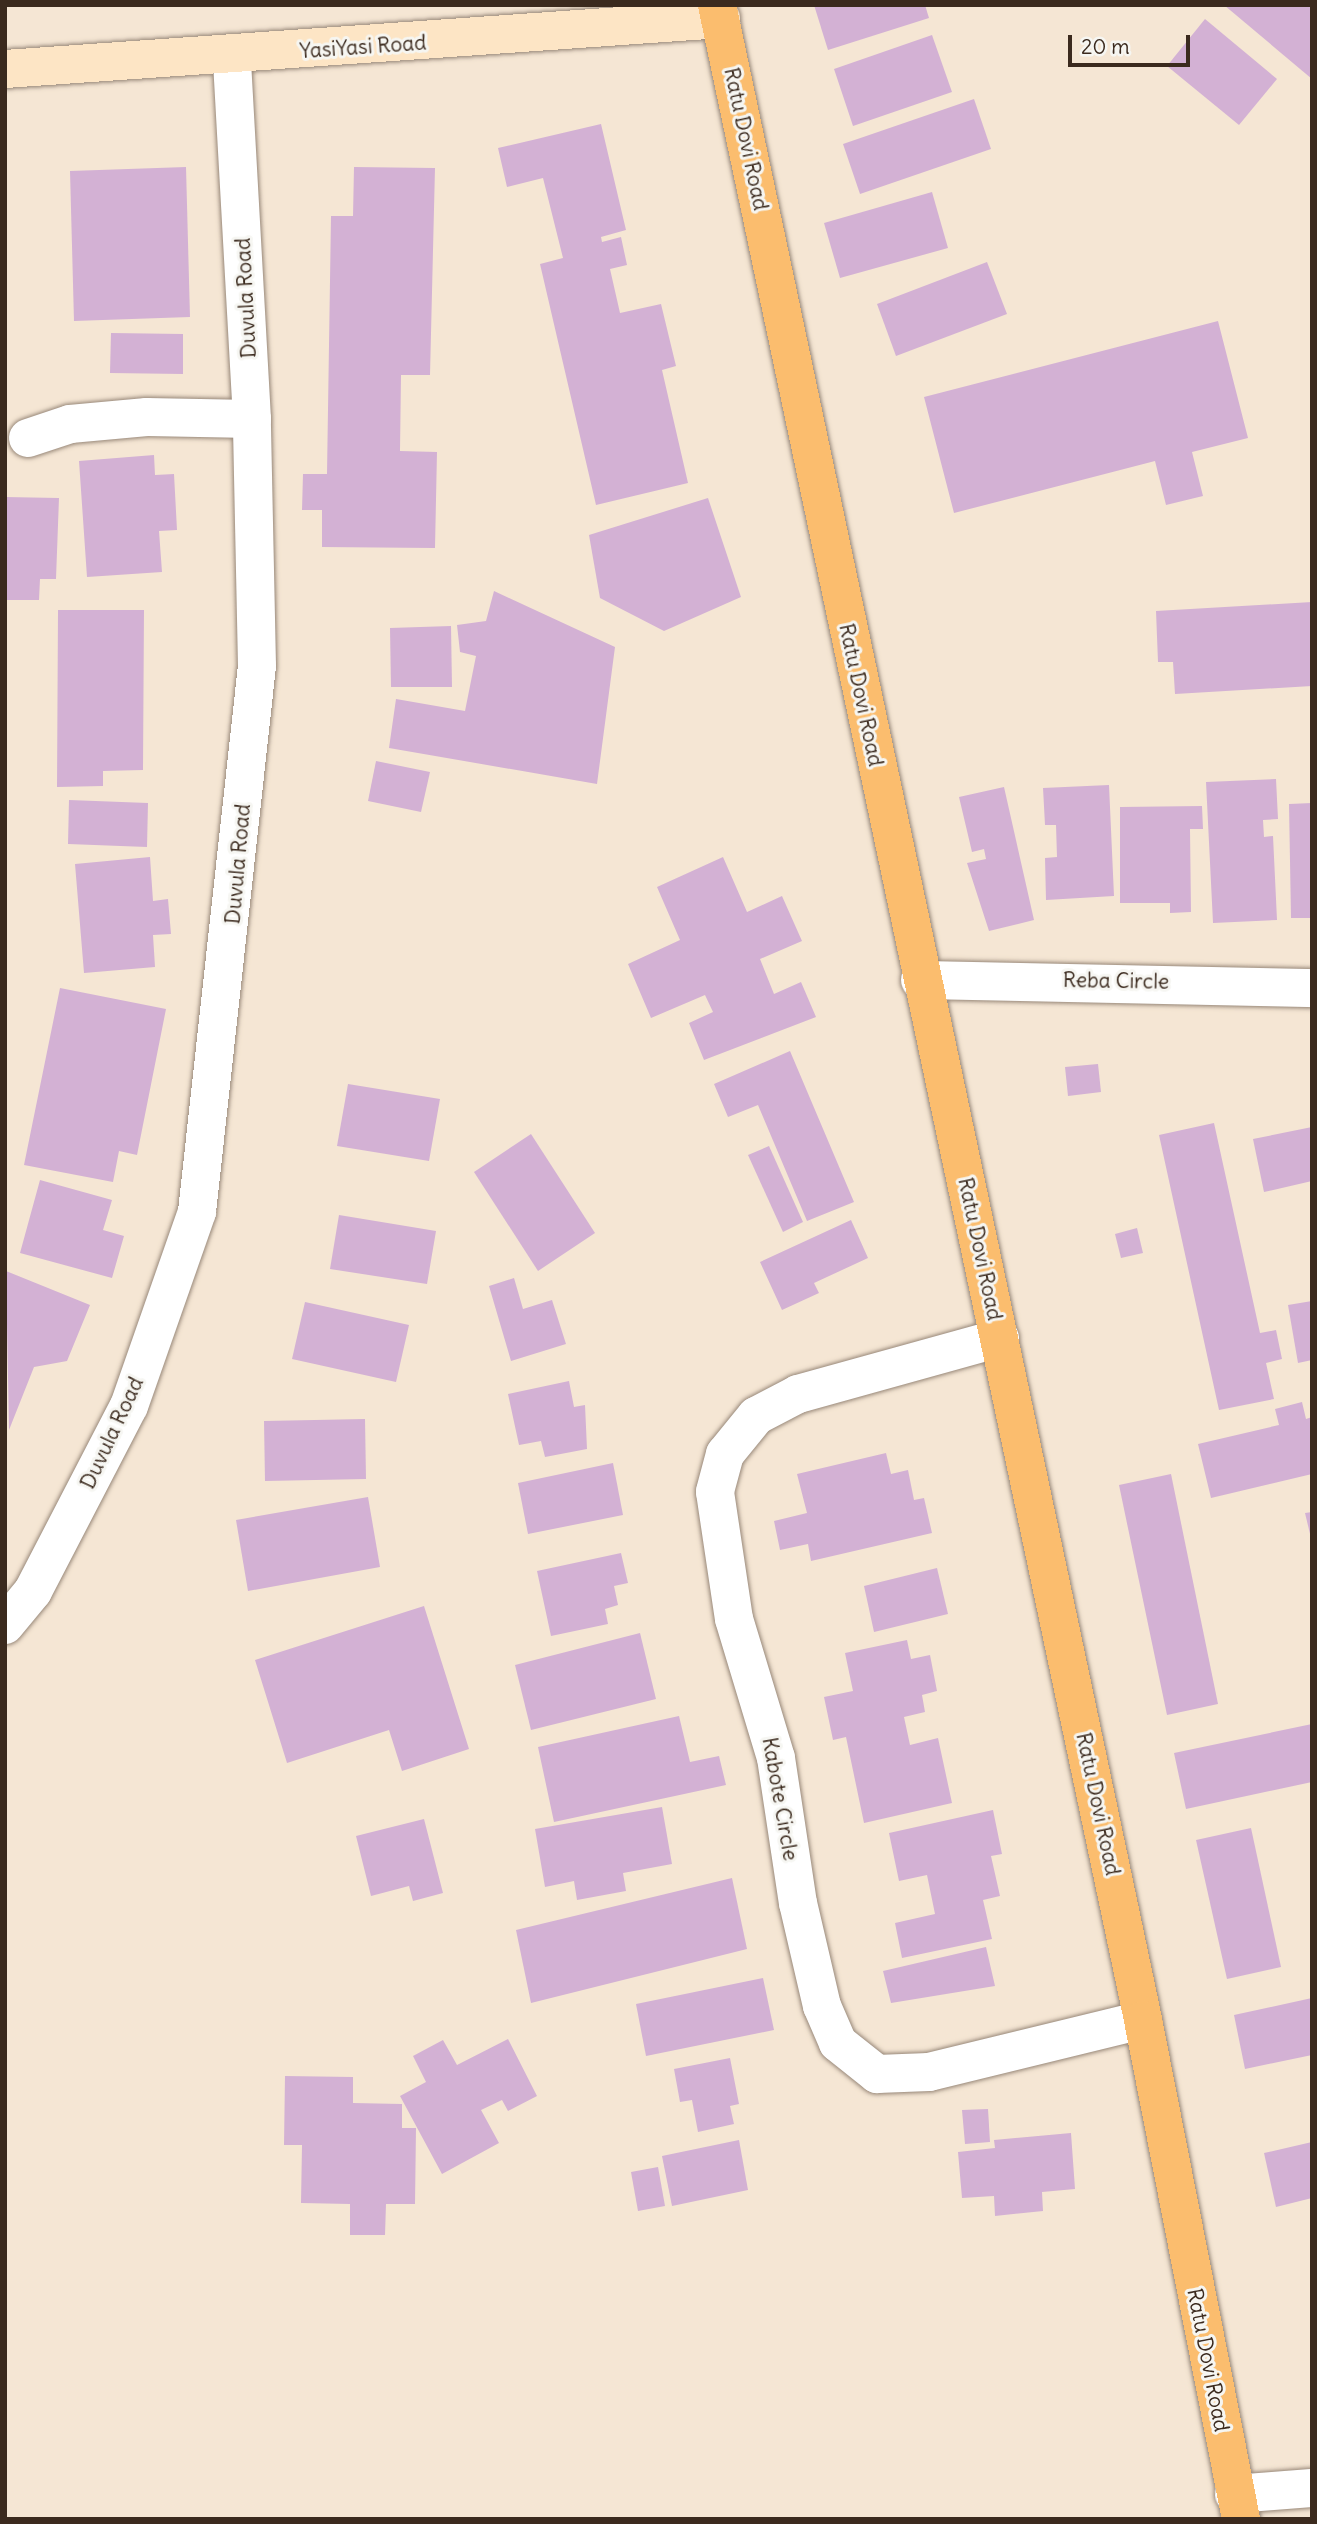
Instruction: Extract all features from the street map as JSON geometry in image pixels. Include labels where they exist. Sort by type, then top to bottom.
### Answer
[{"type":"main road","name":"YasiYasi Road","points":[[5,69],[232,57],[719,12]]},
{"type":"main road","name":"Ratu Dovi Road","points":[[719,12],[920,980],[1000,1338],[1143,2020],[1235,2511]]},
{"type":"street","name":"Duvula Road","points":[[5,1625],[33,1591],[129,1406],[197,1212],[257,666],[252,419],[232,57]]},
{"type":"street","points":[[28,438],[70,424],[147,417],[252,419]]},
{"type":"street","name":"Reba Circle","points":[[920,980],[1312,988]]},
{"type":"street","name":"Kabote Circle","points":[[1000,1338],[798,1394],[756,1416],[726,1454],[715,1492],[734,1619],[776,1758],[798,1903],[822,2006],[838,2043],[877,2074],[929,2072],[1143,2020]]},
{"type":"street","points":[[1235,2511],[1312,2488]]},
{"type":"building","points":[[814,5],[925,5],[929,18],[828,50]]},
{"type":"building","points":[[1224,5],[1312,5],[1312,79]]},
{"type":"building","points":[[1205,19],[1277,79],[1239,125],[1167,66]]},
{"type":"building","points":[[932,35],[952,92],[853,126],[834,69]]},
{"type":"building","points":[[974,99],[991,149],[860,194],[843,144]]},
{"type":"building","points":[[601,124],[626,230],[601,237],[602,242],[621,237],[627,265],[610,269],[620,313],[661,304],[676,366],[662,370],[688,483],[596,505],[540,264],[563,258],[543,178],[507,187],[498,148]]},
{"type":"building","points":[[186,167],[190,317],[74,321],[70,171]]},
{"type":"building","points":[[354,167],[435,168],[430,375],[401,375],[400,451],[437,452],[435,548],[322,547],[322,510],[302,510],[303,474],[327,474],[331,216],[353,216]]},
{"type":"building","points":[[932,192],[948,248],[840,278],[824,223]]},
{"type":"building","points":[[987,262],[1007,314],[896,356],[877,304]]},
{"type":"building","points":[[1218,321],[1248,438],[1192,452],[1203,496],[1166,505],[1155,461],[954,513],[924,397]]},
{"type":"building","points":[[111,333],[183,334],[183,374],[110,373]]},
{"type":"building","points":[[154,455],[155,475],[174,474],[177,530],[159,531],[162,572],[87,577],[79,461]]},
{"type":"building","points":[[5,497],[59,498],[56,579],[40,579],[39,600],[5,600]]},
{"type":"building","points":[[708,498],[741,597],[664,631],[600,598],[589,535]]},
{"type":"building","points":[[494,591],[615,647],[597,784],[389,748],[396,699],[465,711],[476,656],[460,652],[457,625],[486,621]]},
{"type":"building","points":[[1312,602],[1312,686],[1175,694],[1173,662],[1158,662],[1156,611]]},
{"type":"building","points":[[58,610],[144,610],[143,770],[103,771],[103,786],[57,787]]},
{"type":"building","points":[[451,626],[452,687],[391,687],[390,628]]},
{"type":"building","points":[[376,761],[430,772],[421,812],[368,801]]},
{"type":"building","points":[[1276,779],[1278,819],[1263,820],[1264,837],[1273,836],[1277,920],[1213,923],[1206,782]]},
{"type":"building","points":[[1109,785],[1114,896],[1046,900],[1045,858],[1057,857],[1056,825],[1045,825],[1043,788]]},
{"type":"building","points":[[1004,787],[1034,920],[989,931],[967,863],[986,859],[984,849],[972,852],[959,797]]},
{"type":"building","points":[[69,800],[148,803],[147,847],[68,844]]},
{"type":"building","points":[[1312,803],[1312,918],[1291,918],[1289,804]]},
{"type":"building","points":[[1202,806],[1203,829],[1190,829],[1191,912],[1170,913],[1170,903],[1120,903],[1120,807]]},
{"type":"building","points":[[150,857],[153,901],[168,899],[171,934],[153,935],[155,967],[84,973],[75,864]]},
{"type":"building","points":[[723,857],[747,912],[782,896],[802,941],[760,959],[774,994],[801,982],[816,1017],[704,1060],[689,1023],[713,1012],[705,995],[651,1018],[628,964],[680,940],[657,887]]},
{"type":"building","points":[[60,988],[166,1009],[137,1155],[119,1151],[113,1182],[24,1165]]},
{"type":"building","points":[[790,1051],[854,1202],[807,1221],[758,1105],[728,1117],[714,1084]]},
{"type":"building","points":[[1098,1064],[1101,1092],[1068,1096],[1065,1067]]},
{"type":"building","points":[[348,1084],[440,1099],[429,1161],[337,1146]]},
{"type":"building","points":[[1214,1123],[1260,1333],[1276,1330],[1282,1359],[1266,1363],[1274,1399],[1219,1410],[1159,1135]]},
{"type":"building","points":[[1312,1127],[1312,1181],[1264,1192],[1253,1139]]},
{"type":"building","points":[[531,1134],[595,1233],[538,1271],[474,1172]]},
{"type":"building","points":[[769,1146],[803,1222],[783,1232],[748,1155]]},
{"type":"building","points":[[40,1180],[112,1200],[103,1230],[124,1236],[112,1278],[20,1253]]},
{"type":"building","points":[[339,1215],[436,1231],[427,1284],[330,1269]]},
{"type":"building","points":[[851,1220],[868,1258],[814,1283],[819,1293],[782,1310],[760,1262]]},
{"type":"building","points":[[1137,1228],[1143,1253],[1121,1258],[1115,1234]]},
{"type":"building","points":[[6,1271],[90,1305],[67,1361],[34,1367],[9,1430]]},
{"type":"building","points":[[514,1278],[523,1309],[552,1300],[566,1344],[511,1361],[489,1286]]},
{"type":"building","points":[[1312,1301],[1312,1360],[1298,1363],[1288,1305]]},
{"type":"building","points":[[305,1302],[409,1325],[396,1382],[292,1359]]},
{"type":"building","points":[[569,1381],[574,1407],[585,1405],[587,1449],[545,1457],[541,1441],[519,1445],[508,1394]]},
{"type":"building","points":[[1302,1402],[1306,1419],[1312,1417],[1312,1474],[1211,1498],[1198,1444],[1279,1425],[1275,1409]]},
{"type":"building","points":[[365,1419],[366,1479],[265,1481],[264,1421]]},
{"type":"building","points":[[886,1453],[891,1474],[908,1470],[914,1500],[924,1498],[932,1533],[811,1561],[808,1544],[780,1550],[774,1521],[807,1513],[797,1474]]},
{"type":"building","points":[[613,1463],[623,1515],[528,1534],[518,1483]]},
{"type":"building","points":[[1171,1474],[1218,1704],[1167,1715],[1119,1485]]},
{"type":"building","points":[[368,1497],[380,1567],[248,1591],[236,1520]]},
{"type":"building","points":[[1312,1512],[1312,1538],[1311,1538],[1305,1513]]},
{"type":"building","points":[[621,1553],[628,1583],[614,1586],[618,1605],[605,1609],[608,1624],[551,1636],[537,1571]]},
{"type":"building","points":[[937,1568],[948,1614],[874,1632],[864,1586]]},
{"type":"building","points":[[424,1606],[469,1749],[402,1771],[389,1730],[287,1763],[255,1660]]},
{"type":"building","points":[[640,1633],[656,1699],[531,1730],[515,1665]]},
{"type":"building","points":[[907,1640],[911,1659],[930,1655],[937,1691],[922,1695],[925,1712],[904,1717],[910,1745],[938,1738],[952,1803],[864,1823],[846,1737],[833,1740],[824,1697],[853,1691],[845,1653]]},
{"type":"building","points":[[679,1716],[690,1762],[719,1756],[726,1785],[554,1822],[538,1747]]},
{"type":"building","points":[[1312,1724],[1312,1782],[1186,1809],[1174,1753]]},
{"type":"building","points":[[662,1807],[672,1864],[623,1873],[626,1891],[577,1900],[574,1881],[545,1887],[535,1829]]},
{"type":"building","points":[[993,1810],[1002,1854],[991,1856],[1000,1896],[983,1900],[992,1939],[902,1958],[895,1923],[935,1914],[927,1875],[899,1881],[889,1833]]},
{"type":"building","points":[[424,1819],[443,1893],[413,1901],[409,1886],[371,1896],[356,1836]]},
{"type":"building","points":[[1251,1828],[1281,1967],[1227,1979],[1196,1840]]},
{"type":"building","points":[[732,1878],[747,1949],[531,2003],[516,1930]]},
{"type":"building","points":[[986,1947],[995,1986],[891,2003],[883,1971]]},
{"type":"building","points":[[763,1978],[774,2030],[646,2056],[636,2004]]},
{"type":"building","points":[[1312,1998],[1312,2055],[1245,2069],[1234,2015]]},
{"type":"building","points":[[508,2039],[537,2096],[508,2111],[502,2100],[481,2110],[499,2143],[442,2174],[400,2096],[426,2082],[413,2056],[443,2040],[457,2065]]},
{"type":"building","points":[[730,2058],[739,2104],[730,2106],[734,2124],[698,2132],[692,2100],[680,2102],[674,2069]]},
{"type":"building","points":[[285,2076],[353,2077],[353,2103],[402,2104],[402,2128],[416,2128],[415,2204],[386,2204],[385,2235],[350,2235],[350,2204],[301,2203],[302,2145],[284,2145]]},
{"type":"building","points":[[988,2109],[990,2142],[965,2144],[962,2110]]},
{"type":"building","points":[[1071,2133],[1075,2189],[1042,2192],[1043,2211],[995,2216],[994,2196],[962,2198],[958,2152],[995,2148],[994,2140]]},
{"type":"building","points":[[739,2140],[748,2190],[672,2206],[662,2156]]},
{"type":"building","points":[[1312,2142],[1312,2198],[1276,2207],[1264,2153]]},
{"type":"building","points":[[658,2167],[665,2206],[638,2211],[631,2172]]}]
